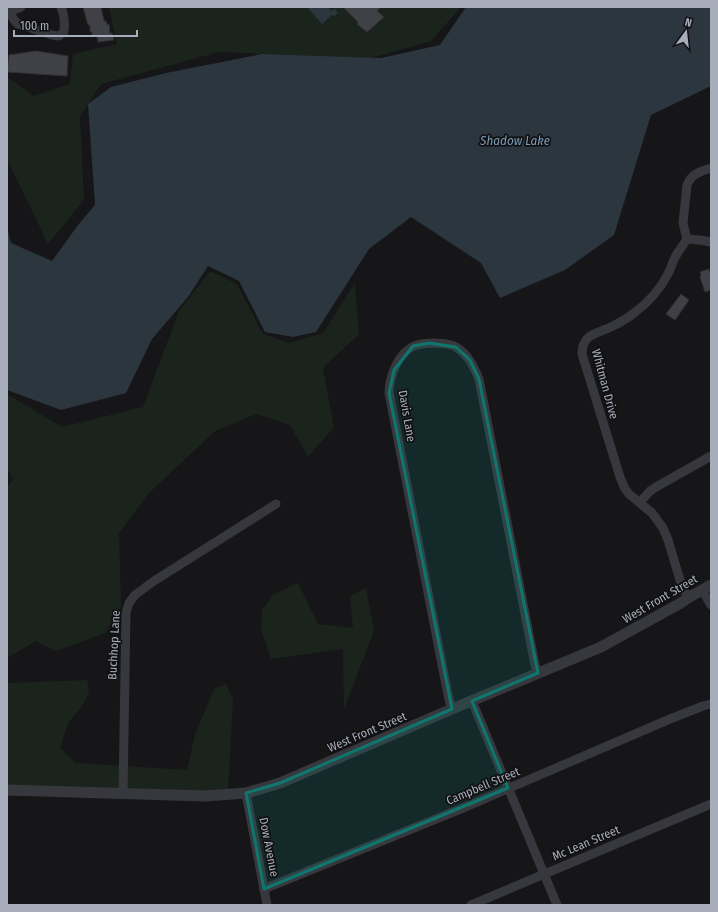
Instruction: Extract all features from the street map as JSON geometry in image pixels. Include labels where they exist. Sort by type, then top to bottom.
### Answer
[{"type":"street","points":[[21,7],[8,11],[18,24],[59,36],[65,29],[61,7]]},
{"type":"street","points":[[711,168],[692,176],[690,179],[683,223],[688,239],[711,242]]},
{"type":"street","name":"Whitman Drive","points":[[688,239],[677,255],[668,275],[649,300],[626,319],[610,328],[594,333],[587,339],[582,348],[582,354],[625,489],[629,494],[652,512],[663,528],[680,580],[688,598]]},
{"type":"street","name":"Davis Lane","points":[[452,709],[448,700],[389,385],[394,370],[401,357],[409,349],[418,344],[448,344],[456,347],[470,360],[477,373],[481,387],[518,582],[538,674]]},
{"type":"street","points":[[640,502],[656,487],[711,456]]},
{"type":"street","name":"Buchhop Lane","points":[[123,794],[126,613],[129,603],[135,595],[154,581],[276,504]]},
{"type":"street","points":[[707,588],[711,606]]},
{"type":"street","name":"West Front Street","points":[[7,790],[205,796],[246,793],[267,787],[295,777],[601,647],[707,588]]},
{"type":"street","points":[[472,701],[557,905]]},
{"type":"street","name":"Campbell Street","points":[[264,889],[463,808],[670,719],[711,704]]},
{"type":"street","name":"Dow Avenue","points":[[246,793],[267,905]]},
{"type":"street","name":"Mc Lean Street","points":[[471,905],[711,804]]},
{"type":"highlighted area","points":[[429,343],[456,347],[470,360],[479,379],[538,673],[472,701],[508,788],[264,889],[246,793],[280,783],[452,709],[389,393],[394,370],[413,346]]},
{"type":"shaded area","points":[[109,7],[461,7],[431,41],[371,58],[219,52],[101,84],[80,117],[84,200],[48,244],[7,159],[7,77],[34,96],[70,84],[73,54],[117,44]]},
{"type":"shaded area","points":[[210,271],[237,284],[263,334],[289,343],[323,333],[355,283],[359,334],[323,368],[334,427],[308,457],[290,425],[256,414],[215,431],[148,494],[119,533],[121,607],[105,633],[56,651],[36,641],[7,658],[7,488],[13,479],[7,468],[7,394],[62,427],[143,407],[179,311]]},
{"type":"shaded area","points":[[298,583],[318,624],[353,628],[350,596],[366,588],[374,631],[344,709],[343,649],[271,659],[261,630],[262,610],[274,594]]},
{"type":"shaded area","points":[[87,680],[89,692],[83,705],[68,723],[60,748],[76,763],[187,770],[195,735],[214,689],[226,684],[233,699],[228,795],[7,791],[7,683]]},
{"type":"water","points":[[307,7],[328,7],[331,11],[335,9],[338,13],[334,16],[332,15],[322,24]]},
{"type":"water","name":"Shadow Lake","points":[[466,7],[711,7],[711,86],[651,115],[614,235],[565,270],[500,298],[481,263],[411,217],[369,249],[316,332],[293,337],[265,332],[239,281],[208,266],[188,297],[152,339],[126,393],[61,410],[7,390],[7,227],[11,243],[52,261],[78,225],[95,205],[88,104],[111,87],[166,73],[262,54],[381,58],[440,45]]},
{"type":"building","points":[[83,7],[101,7],[104,21],[106,21],[107,25],[109,24],[110,33],[112,33],[114,40],[98,42],[97,36],[92,36],[92,32],[90,32],[90,25],[88,25]]},
{"type":"building","points":[[343,7],[381,7],[377,11],[384,17],[367,32],[357,24],[358,22]]},
{"type":"building","points":[[36,51],[68,56],[67,76],[7,72],[9,55]]},
{"type":"building","points":[[709,269],[711,275],[711,290],[705,292],[700,277],[700,272]]},
{"type":"building","points":[[681,294],[689,300],[675,320],[666,314]]}]
